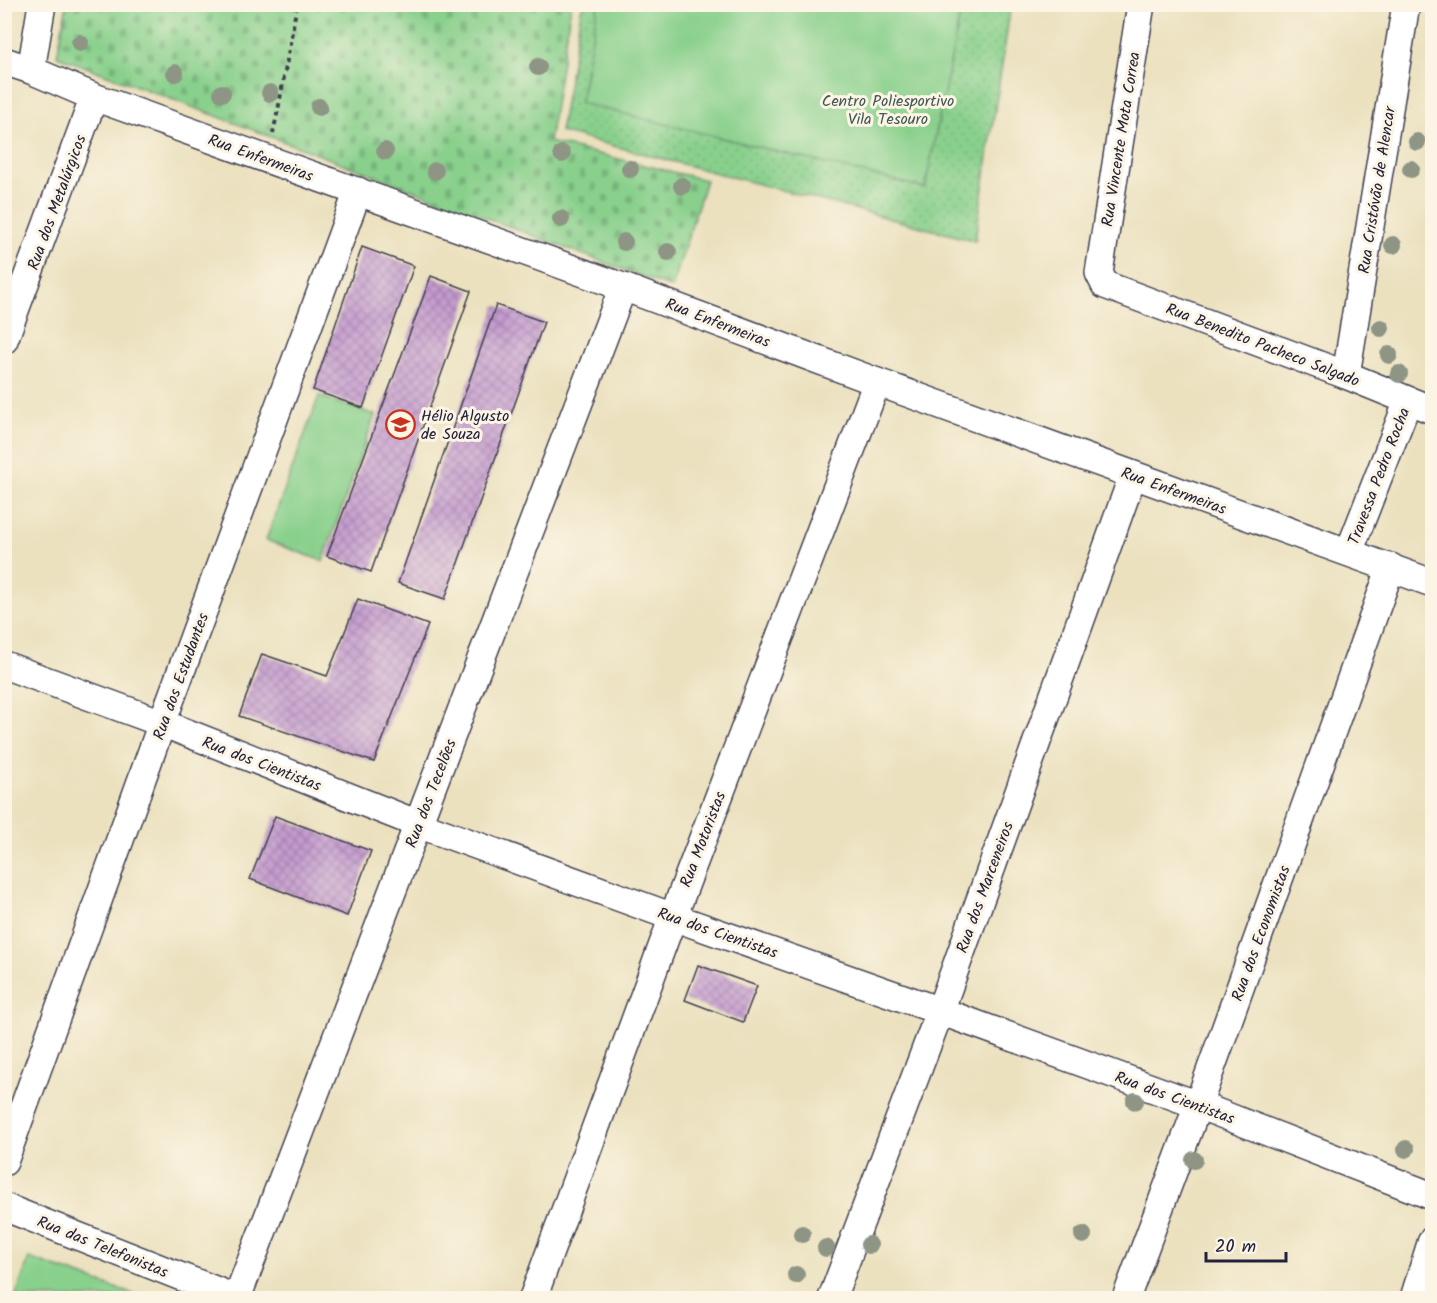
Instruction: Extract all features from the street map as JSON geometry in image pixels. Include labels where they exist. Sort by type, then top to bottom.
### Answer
[{"type":"street","points":[[31,70],[42,4]]},
{"type":"street","name":"Rua Vincente Mota Correa","points":[[1099,273],[1142,4]]},
{"type":"street","name":"Rua Cristóvão de Alencar","points":[[1346,375],[1406,4]]},
{"type":"street","name":"Rua Enfermeiras","points":[[4,61],[94,97],[623,286],[877,382],[1432,583]]},
{"type":"street","name":"Rua dos Metalúrgicos","points":[[4,340],[94,97]]},
{"type":"street","name":"Rua dos Estudantes","points":[[4,1162],[162,723],[358,191]]},
{"type":"street","name":"Rua Benedito Pacheco Salgado","points":[[1099,273],[1105,285],[1346,375],[1432,410]]},
{"type":"street","name":"Rua dos Tecelões","points":[[236,1299],[623,286]]},
{"type":"street","name":"Rua Motoristas","points":[[533,1299],[673,917],[877,382]]},
{"type":"street","name":"Travessa Pedro Rocha","points":[[1349,552],[1408,401]]},
{"type":"street","name":"Rua dos Marceneiros","points":[[832,1299],[940,1011],[1133,475]]},
{"type":"street","name":"Rua dos Economistas","points":[[1126,1299],[1391,567]]},
{"type":"street","name":"Rua dos Cientistas","points":[[4,665],[162,723],[418,824],[1198,1105],[1432,1196]]},
{"type":"street","name":"Rua das Telefonistas","points":[[4,1207],[236,1299]]},
{"type":"street","points":[[1414,1299],[1432,1240]]},
{"type":"path","points":[[267,159],[297,4]]},
{"type":"green space","points":[[67,4],[571,5],[549,142],[706,180],[672,288],[57,56]]},
{"type":"green space","name":"Centro Poliesportivo Vila Tesouro","points":[[582,5],[1011,5],[975,241],[560,132]]},
{"type":"green space","name":"Centro Poliesportivo Vila Tesouro","points":[[598,5],[962,5],[925,188],[580,103]]},
{"type":"green space","points":[[319,396],[375,415],[323,561],[266,540]]},
{"type":"green space","points":[[29,1258],[144,1298],[15,1298]]},
{"type":"building","points":[[362,247],[414,266],[363,408],[313,390]]},
{"type":"building","name":"Hélio Algusto de Souza","points":[[431,276],[471,291],[371,572],[327,556]]},
{"type":"building","points":[[496,305],[544,322],[445,599],[398,583]]},
{"type":"building","points":[[358,599],[428,625],[374,762],[239,716],[262,654],[327,676]]},
{"type":"building","points":[[275,816],[371,851],[347,916],[250,879]]},
{"type":"building","points":[[698,965],[757,986],[743,1022],[685,1000]]},
{"type":"place","name":"Hélio Algusto de Souza","points":[[400,424]]}]
